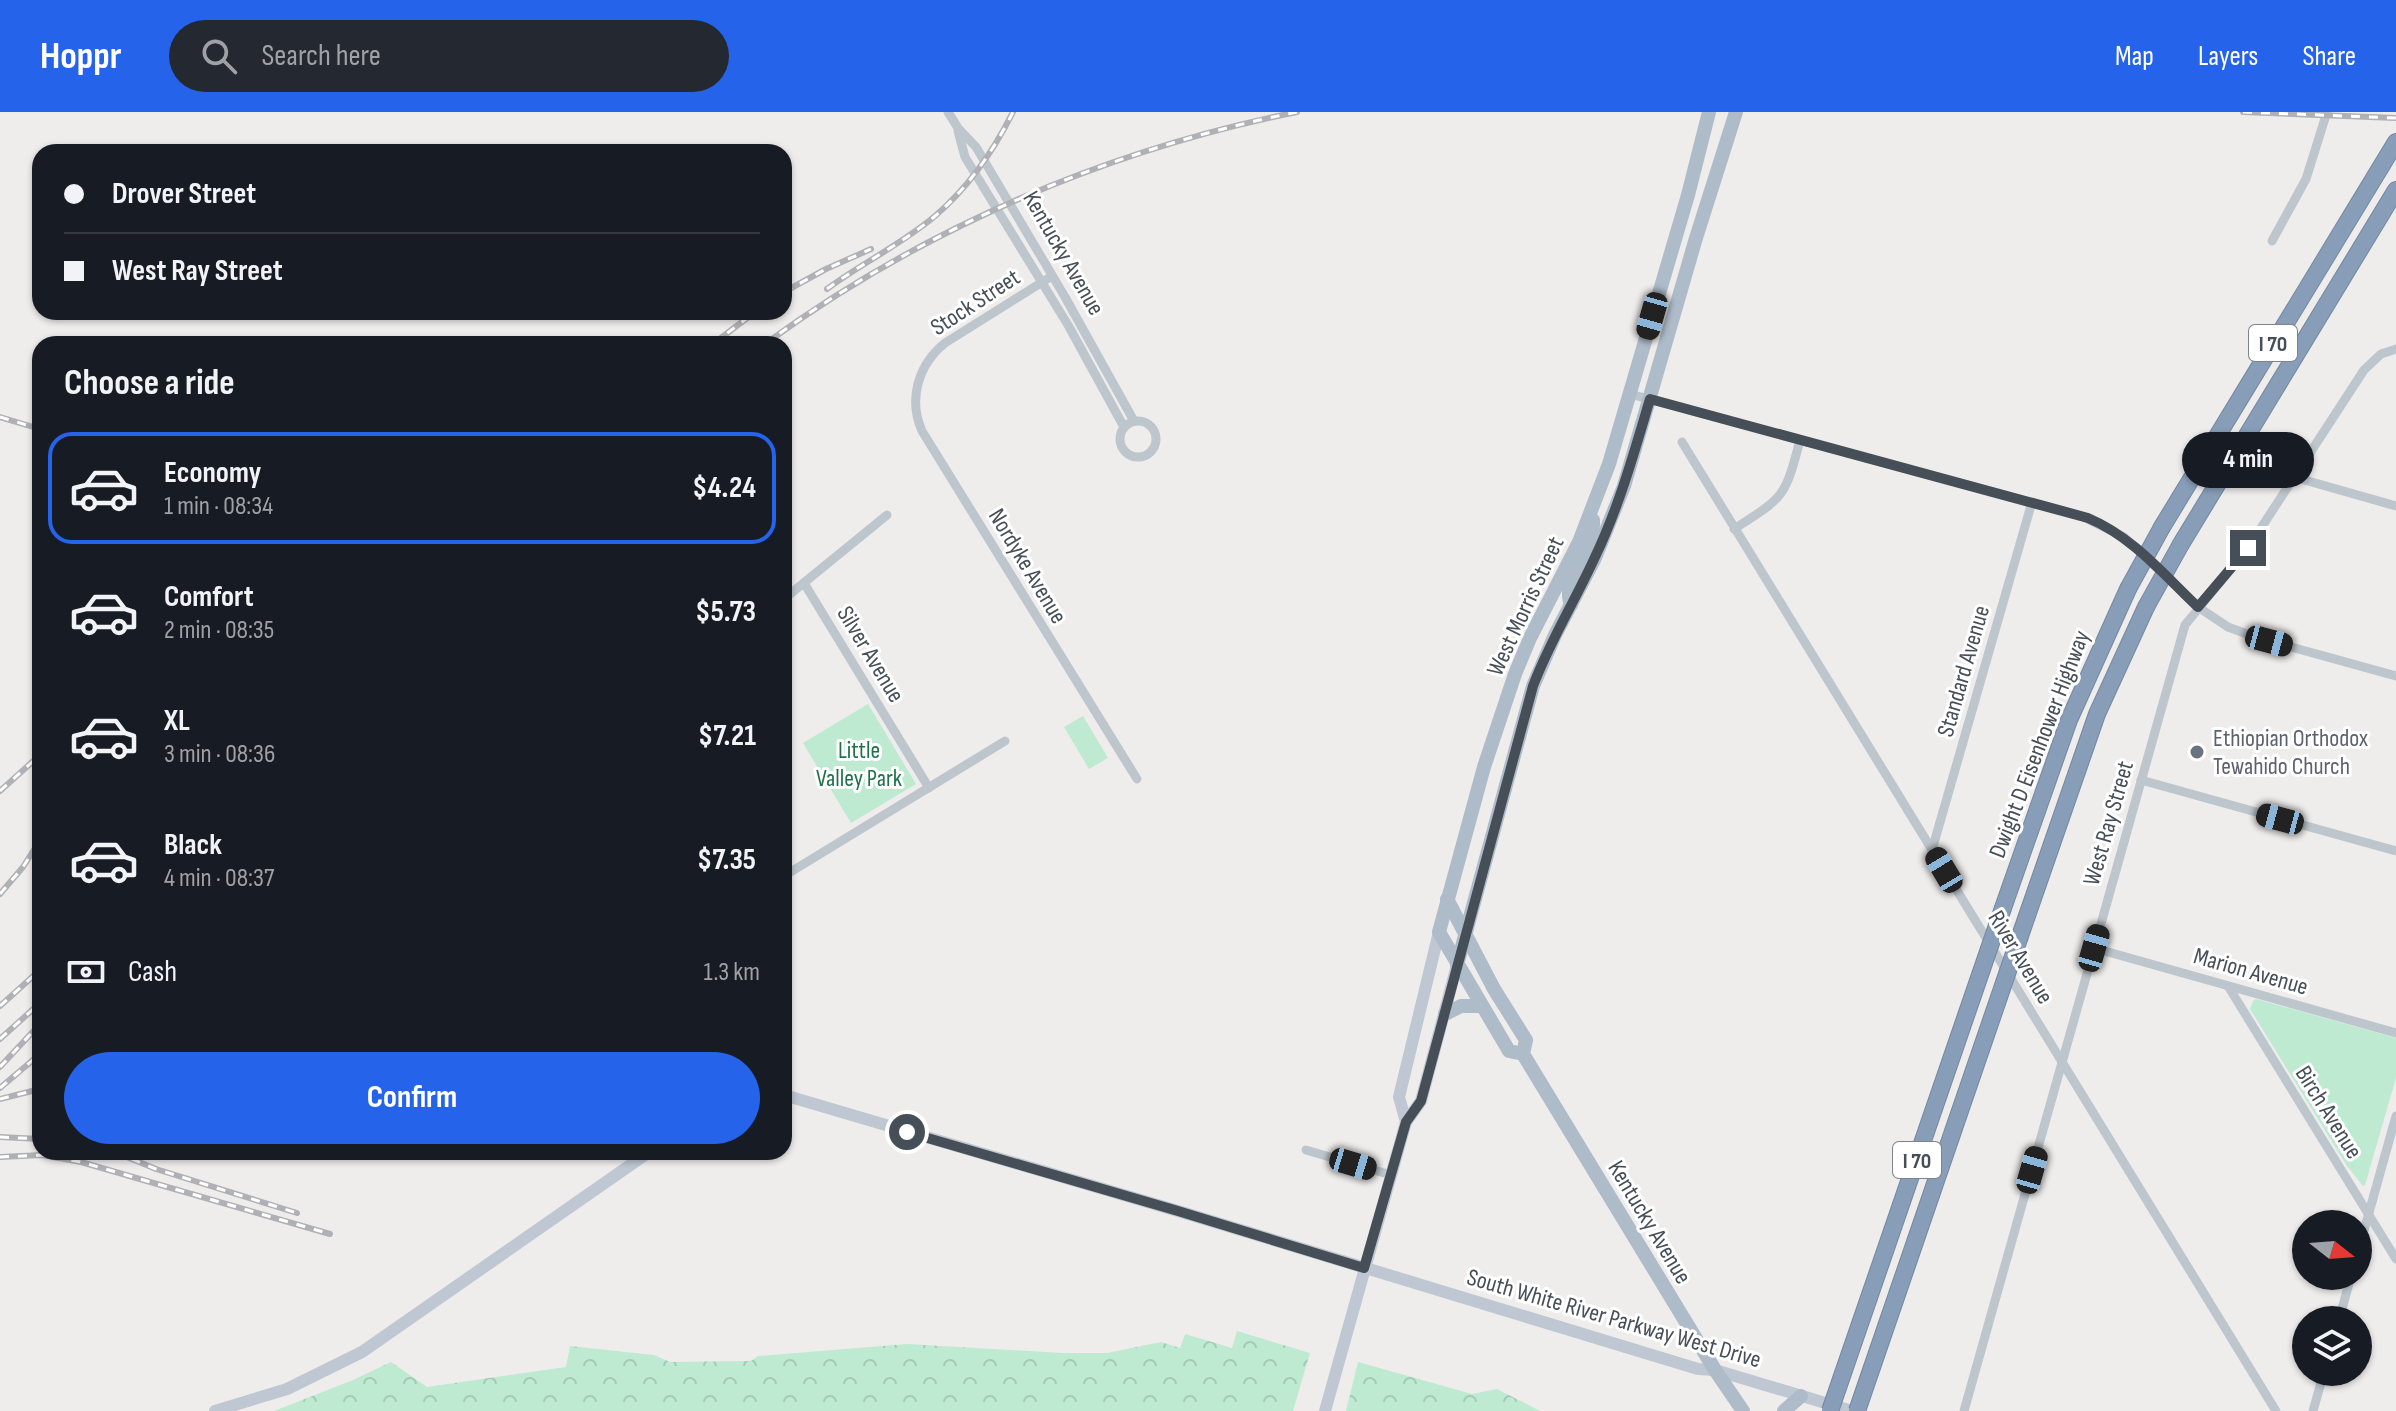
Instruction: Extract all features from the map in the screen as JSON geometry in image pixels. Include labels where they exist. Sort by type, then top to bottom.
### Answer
[{"type":"highway","name":"Dwight D Eisenhower Highway","points":[[1830,1411],[2073,711],[2128,589],[2162,527],[2396,142]]},
{"type":"highway","name":"Dwight D Eisenhower Highway","points":[[1855,1411],[2097,714],[2146,607],[2181,544],[2396,190]]},
{"type":"main road","name":"West Morris Street","points":[[1439,932],[1484,767],[1522,656],[1572,558],[1609,464],[1688,195],[1709,112]]},
{"type":"main road","name":"West Morris Street","points":[[1457,965],[1520,728],[1540,668],[1595,558],[1614,511],[1736,112]]},
{"type":"main road","points":[[1571,605],[1567,590],[1592,539],[1592,511]]},
{"type":"main road","points":[[1520,728],[1521,698],[1545,636],[1542,615]]},
{"type":"main road","name":"Kentucky Avenue","points":[[1447,899],[1494,989],[1526,1040],[1523,1054],[1743,1411]]},
{"type":"main road","name":"Kentucky Avenue","points":[[1439,932],[1509,1051],[1523,1054]]},
{"type":"main road","points":[[1445,1014],[1461,1006],[1481,1006]]},
{"type":"main road","points":[[1784,1411],[1801,1396]]},
{"type":"street","name":"Kentucky Avenue","points":[[948,112],[976,147],[1134,421]]},
{"type":"street","points":[[2272,241],[2306,179],[2327,112]]},
{"type":"street","points":[[958,128],[965,157],[1068,325],[1124,427]]},
{"type":"street","name":"Stock Street","points":[[924,366],[945,343],[1052,276]]},
{"type":"street","name":"West Ray Street","points":[[1964,1411],[2183,629],[2242,556],[2364,370],[2381,354],[2394,350]]},
{"type":"street","name":"Nordyke Avenue","points":[[924,366],[915,397],[922,431],[1137,779]]},
{"type":"street","points":[[1630,394],[2088,518],[2124,537],[2198,607],[2219,622],[2241,632],[2396,676]]},
{"type":"street","points":[[1134,421],[1150,426],[1155,437],[1153,448],[1144,456],[1133,456],[1123,449],[1120,438],[1124,427],[1134,421]]},
{"type":"street","points":[[1734,529],[1769,507],[1783,492],[1800,440]]},
{"type":"street","name":"River Avenue","points":[[1682,442],[2276,1411]]},
{"type":"street","points":[[2294,477],[2396,506]]},
{"type":"street","name":"Standard Avenue","points":[[1932,850],[2032,502]]},
{"type":"street","points":[[792,593],[887,515]]},
{"type":"street","name":"Silver Avenue","points":[[804,583],[929,788]]},
{"type":"street","points":[[792,871],[1005,741]]},
{"type":"street","points":[[2141,780],[2396,851]]},
{"type":"street","name":"West Morris Street","points":[[1406,1122],[1399,1097],[1439,932]]},
{"type":"street","name":"Marion Avenue","points":[[2094,948],[2396,1033]]},
{"type":"street","name":"West Morris Street","points":[[1325,1411],[1406,1122],[1421,1101],[1457,965]]},
{"type":"street","name":"Birch Avenue","points":[[2228,986],[2367,1210]]},
{"type":"street","name":"South White River Parkway West Drive","points":[[792,1097],[1698,1369],[1715,1370],[1855,1411]]},
{"type":"street","points":[[2370,1210],[2396,1116]]},
{"type":"street","points":[[1306,1150],[1391,1175]]},
{"type":"street","points":[[215,1411],[287,1389],[362,1352],[638,1160]]},
{"type":"street","name":"Birch Avenue","points":[[2372,1219],[2396,1259]]},
{"type":"street","points":[[2313,1411],[2320,1386]]},
{"type":"green space","name":"Little Valley Park","points":[[868,704],[916,784],[851,823],[803,743]]},
{"type":"green space","points":[[1083,716],[1108,758],[1089,769],[1064,727]]},
{"type":"green space","points":[[2256,999],[2396,1038],[2396,1078],[2365,1185],[2347,1166],[2250,1009]]},
{"type":"green space","points":[[1237,1331],[1310,1353],[1293,1411],[274,1411],[391,1362],[427,1387],[566,1367],[570,1346],[654,1355],[670,1362],[751,1361],[758,1356],[907,1344],[1107,1353],[1161,1342],[1180,1348],[1185,1334],[1232,1348]]},
{"type":"green space","points":[[1358,1362],[1472,1394],[1497,1389],[1540,1411],[1346,1411]]},
{"type":"railway","points":[[827,289],[909,236],[947,205],[979,168],[1013,112]]},
{"type":"railway","points":[[777,336],[888,265],[952,230],[1019,199],[1156,148],[1297,112]]},
{"type":"railway","points":[[2243,112],[2396,118]]},
{"type":"railway","points":[[792,288],[871,249]]},
{"type":"railway","points":[[724,336],[744,320]]},
{"type":"railway","points":[[0,417],[32,427]]},
{"type":"railway","points":[[0,791],[32,762]]},
{"type":"railway","points":[[0,894],[32,853]]},
{"type":"railway","points":[[0,1006],[32,977]]},
{"type":"railway","points":[[0,1039],[32,1010]]},
{"type":"railway","points":[[0,1067],[32,1033]]},
{"type":"railway","points":[[0,1088],[32,1061]]},
{"type":"railway","points":[[0,1099],[32,1091]]},
{"type":"railway","points":[[0,1137],[32,1139]]},
{"type":"railway","points":[[0,1157],[32,1155]]},
{"type":"railway","points":[[70,1160],[330,1234]]},
{"type":"railway","points":[[134,1160],[297,1213]]},
{"type":"place","name":"Ethiopian Orthodox Tewahido Church","points":[[2197,752]]},
{"type":"route","points":[[907,1132],[1364,1268],[1406,1122],[1421,1101],[1533,686],[1602,540],[1624,486],[1650,399],[2088,518],[2124,537],[2198,607],[2248,548]]}]
